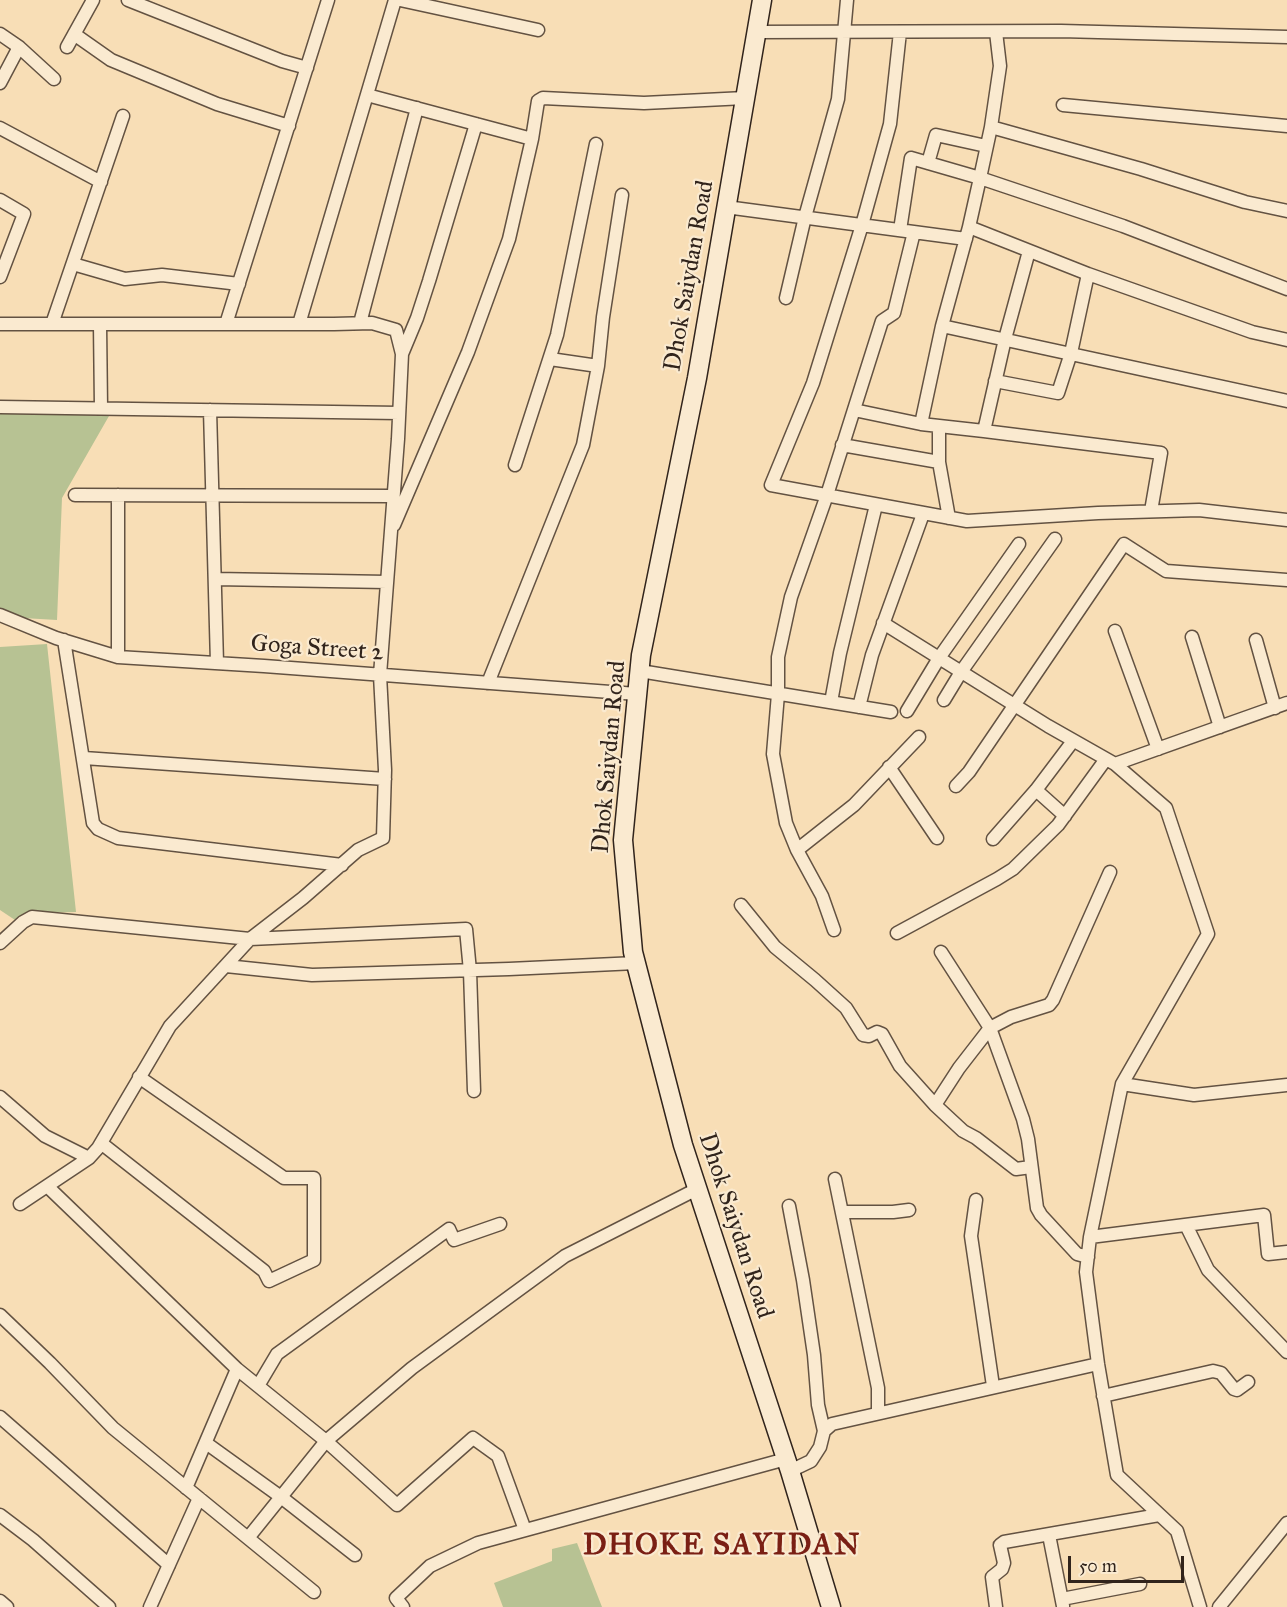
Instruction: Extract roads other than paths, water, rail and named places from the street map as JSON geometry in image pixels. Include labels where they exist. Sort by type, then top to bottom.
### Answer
[{"type":"main road","name":"Dhok Saiydan Road","points":[[762,0],[697,378],[640,671],[622,840],[633,952],[683,1145],[788,1465],[831,1607]]},
{"type":"street","points":[[67,47],[93,0]]},
{"type":"street","points":[[128,0],[282,61],[307,68]]},
{"type":"street","points":[[226,324],[328,0]]},
{"type":"street","points":[[299,324],[395,0]]},
{"type":"street","points":[[400,0],[538,30]]},
{"type":"street","points":[[786,298],[805,218],[838,99],[847,0]]},
{"type":"street","points":[[756,32],[996,32],[1287,36]]},
{"type":"street","points":[[900,32],[890,124],[862,225],[813,383],[771,485],[967,522],[1199,510],[1287,520]]},
{"type":"street","points":[[921,424],[942,326],[968,233],[991,127],[999,66],[996,32]]},
{"type":"street","points":[[74,33],[111,60],[217,104],[289,126]]},
{"type":"street","points":[[0,34],[54,79]]},
{"type":"street","points":[[0,83],[18,47]]},
{"type":"street","points":[[367,95],[532,139]]},
{"type":"street","points":[[391,531],[468,352],[506,249],[532,139],[538,101],[543,98],[644,103],[745,98]]},
{"type":"street","points":[[1063,105],[1287,126]]},
{"type":"street","points":[[360,323],[417,108]]},
{"type":"street","points":[[52,324],[123,116]]},
{"type":"street","points":[[402,354],[426,291],[476,124]]},
{"type":"street","points":[[991,127],[1120,163],[1245,202],[1287,211]]},
{"type":"street","points":[[0,128],[101,182]]},
{"type":"street","points":[[928,163],[936,135],[987,146]]},
{"type":"street","points":[[515,465],[557,335],[596,144]]},
{"type":"street","points":[[900,231],[911,158],[980,178],[1123,226],[1287,289]]},
{"type":"street","points":[[488,683],[583,445],[598,366],[603,317],[622,195]]},
{"type":"street","points":[[0,200],[24,214],[0,277]]},
{"type":"street","points":[[726,207],[900,231],[968,233],[1029,251],[1252,332],[1287,340]]},
{"type":"street","points":[[834,930],[822,896],[786,824],[773,754],[778,694],[778,657],[791,597],[827,495],[882,321],[894,314],[914,232]]},
{"type":"street","points":[[984,431],[1005,339],[1029,251]]},
{"type":"street","points":[[73,264],[126,279],[162,275],[239,284]]},
{"type":"street","points":[[995,381],[1058,393],[1071,353],[1088,274]]},
{"type":"street","points":[[0,324],[372,322],[396,330],[402,354],[380,675],[385,779],[383,838],[358,850],[303,898],[250,939],[170,1026],[101,1143],[89,1158],[20,1204]]},
{"type":"street","points":[[100,324],[100,408]]},
{"type":"street","points":[[942,326],[1287,401]]},
{"type":"street","points":[[550,359],[598,366]]},
{"type":"street","points":[[0,407],[399,413]]},
{"type":"street","points":[[210,410],[217,663]]},
{"type":"street","points":[[854,410],[921,424],[1161,453],[1151,511]]},
{"type":"street","points":[[939,426],[939,462],[949,518]]},
{"type":"street","points":[[842,445],[939,462]]},
{"type":"street","points":[[75,495],[393,496]]},
{"type":"street","points":[[118,495],[118,657]]},
{"type":"street","points":[[831,702],[840,653],[876,505]]},
{"type":"street","points":[[859,707],[872,655],[923,514]]},
{"type":"street","points":[[945,700],[961,672],[1055,539]]},
{"type":"street","points":[[908,711],[939,658],[1019,544]]},
{"type":"street","points":[[956,786],[969,772],[1124,544],[1166,571],[1287,580]]},
{"type":"street","points":[[215,579],[387,582]]},
{"type":"street","name":"Goga Street 2","points":[[0,615],[64,640],[118,657],[638,694]]},
{"type":"street","points":[[883,623],[1073,741],[1110,761],[1166,808],[1208,934],[1122,1084],[1090,1237],[1086,1272],[1098,1364],[1117,1475],[1177,1531],[1200,1607]]},
{"type":"street","points":[[1116,631],[1158,749]]},
{"type":"street","points":[[1192,637],[1220,727]]},
{"type":"street","points":[[64,640],[93,823],[98,829],[118,838],[342,865]]},
{"type":"street","points":[[1256,640],[1275,708]]},
{"type":"street","points":[[640,671],[891,712]]},
{"type":"street","points":[[897,933],[1012,869],[1065,816],[1110,761],[1158,749],[1287,703]]},
{"type":"street","points":[[797,850],[854,805],[919,737]]},
{"type":"street","points":[[993,839],[1036,790],[1073,741]]},
{"type":"street","points":[[84,759],[385,779]]},
{"type":"street","points":[[889,767],[937,838]]},
{"type":"street","points":[[1036,790],[1065,816]]},
{"type":"street","points":[[935,1105],[959,1068],[990,1028],[1011,1017],[1049,1005],[1053,1000],[1110,872]]},
{"type":"street","points":[[741,905],[775,947],[846,1008],[862,1035],[868,1036],[877,1032],[882,1034],[900,1065],[935,1105],[963,1131],[976,1138],[1016,1169],[1031,1167]]},
{"type":"street","points":[[0,943],[32,917],[250,939],[466,929],[470,971],[474,1091]]},
{"type":"street","points":[[941,952],[990,1028],[1023,1119],[1037,1208],[1077,1254],[1088,1257]]},
{"type":"street","points":[[226,966],[312,975],[470,971],[636,963]]},
{"type":"street","points":[[101,1143],[264,1271],[269,1281],[314,1260],[314,1178],[284,1178],[139,1077]]},
{"type":"street","points":[[1122,1084],[1194,1095],[1287,1085]]},
{"type":"street","points":[[0,1097],[45,1136],[89,1158]]},
{"type":"street","points":[[836,1179],[878,1388],[878,1413]]},
{"type":"street","points":[[47,1186],[237,1369],[326,1441],[397,1505],[473,1438],[498,1456],[525,1530]]},
{"type":"street","points":[[248,1538],[326,1441],[412,1368],[566,1256],[697,1189]]},
{"type":"street","points":[[976,1200],[971,1236],[993,1386]]},
{"type":"street","points":[[403,1607],[396,1598],[430,1566],[478,1543],[811,1461],[820,1447],[824,1431],[818,1405],[814,1355],[803,1280],[789,1206]]},
{"type":"street","points":[[843,1212],[909,1210]]},
{"type":"street","points":[[1090,1237],[1264,1215],[1268,1254],[1287,1252]]},
{"type":"street","points":[[258,1386],[277,1354],[449,1229],[454,1240],[500,1224]]},
{"type":"street","points":[[1186,1225],[1208,1270],[1287,1352]]},
{"type":"street","points":[[0,1315],[113,1428],[314,1592]]},
{"type":"street","points":[[824,1431],[832,1424],[1098,1364]]},
{"type":"street","points":[[186,1488],[237,1369]]},
{"type":"street","points":[[1103,1396],[1213,1371],[1221,1373],[1237,1390],[1248,1382]]},
{"type":"street","points":[[0,1417],[169,1565]]},
{"type":"street","points":[[206,1443],[355,1554]]},
{"type":"street","points":[[150,1607],[199,1498]]},
{"type":"street","points":[[0,1515],[33,1540],[109,1607]]},
{"type":"street","points":[[996,1607],[992,1577],[1002,1569],[1004,1563],[1000,1545],[1004,1542],[1159,1515]]},
{"type":"street","points":[[1220,1607],[1287,1523]]},
{"type":"street","points":[[1049,1535],[1063,1603],[1140,1584]]},
{"type":"street","points":[[0,1601],[7,1607]]},
{"type":"district","name":"DHOKE SAYIDAN","points":[[722,1547]]}]
